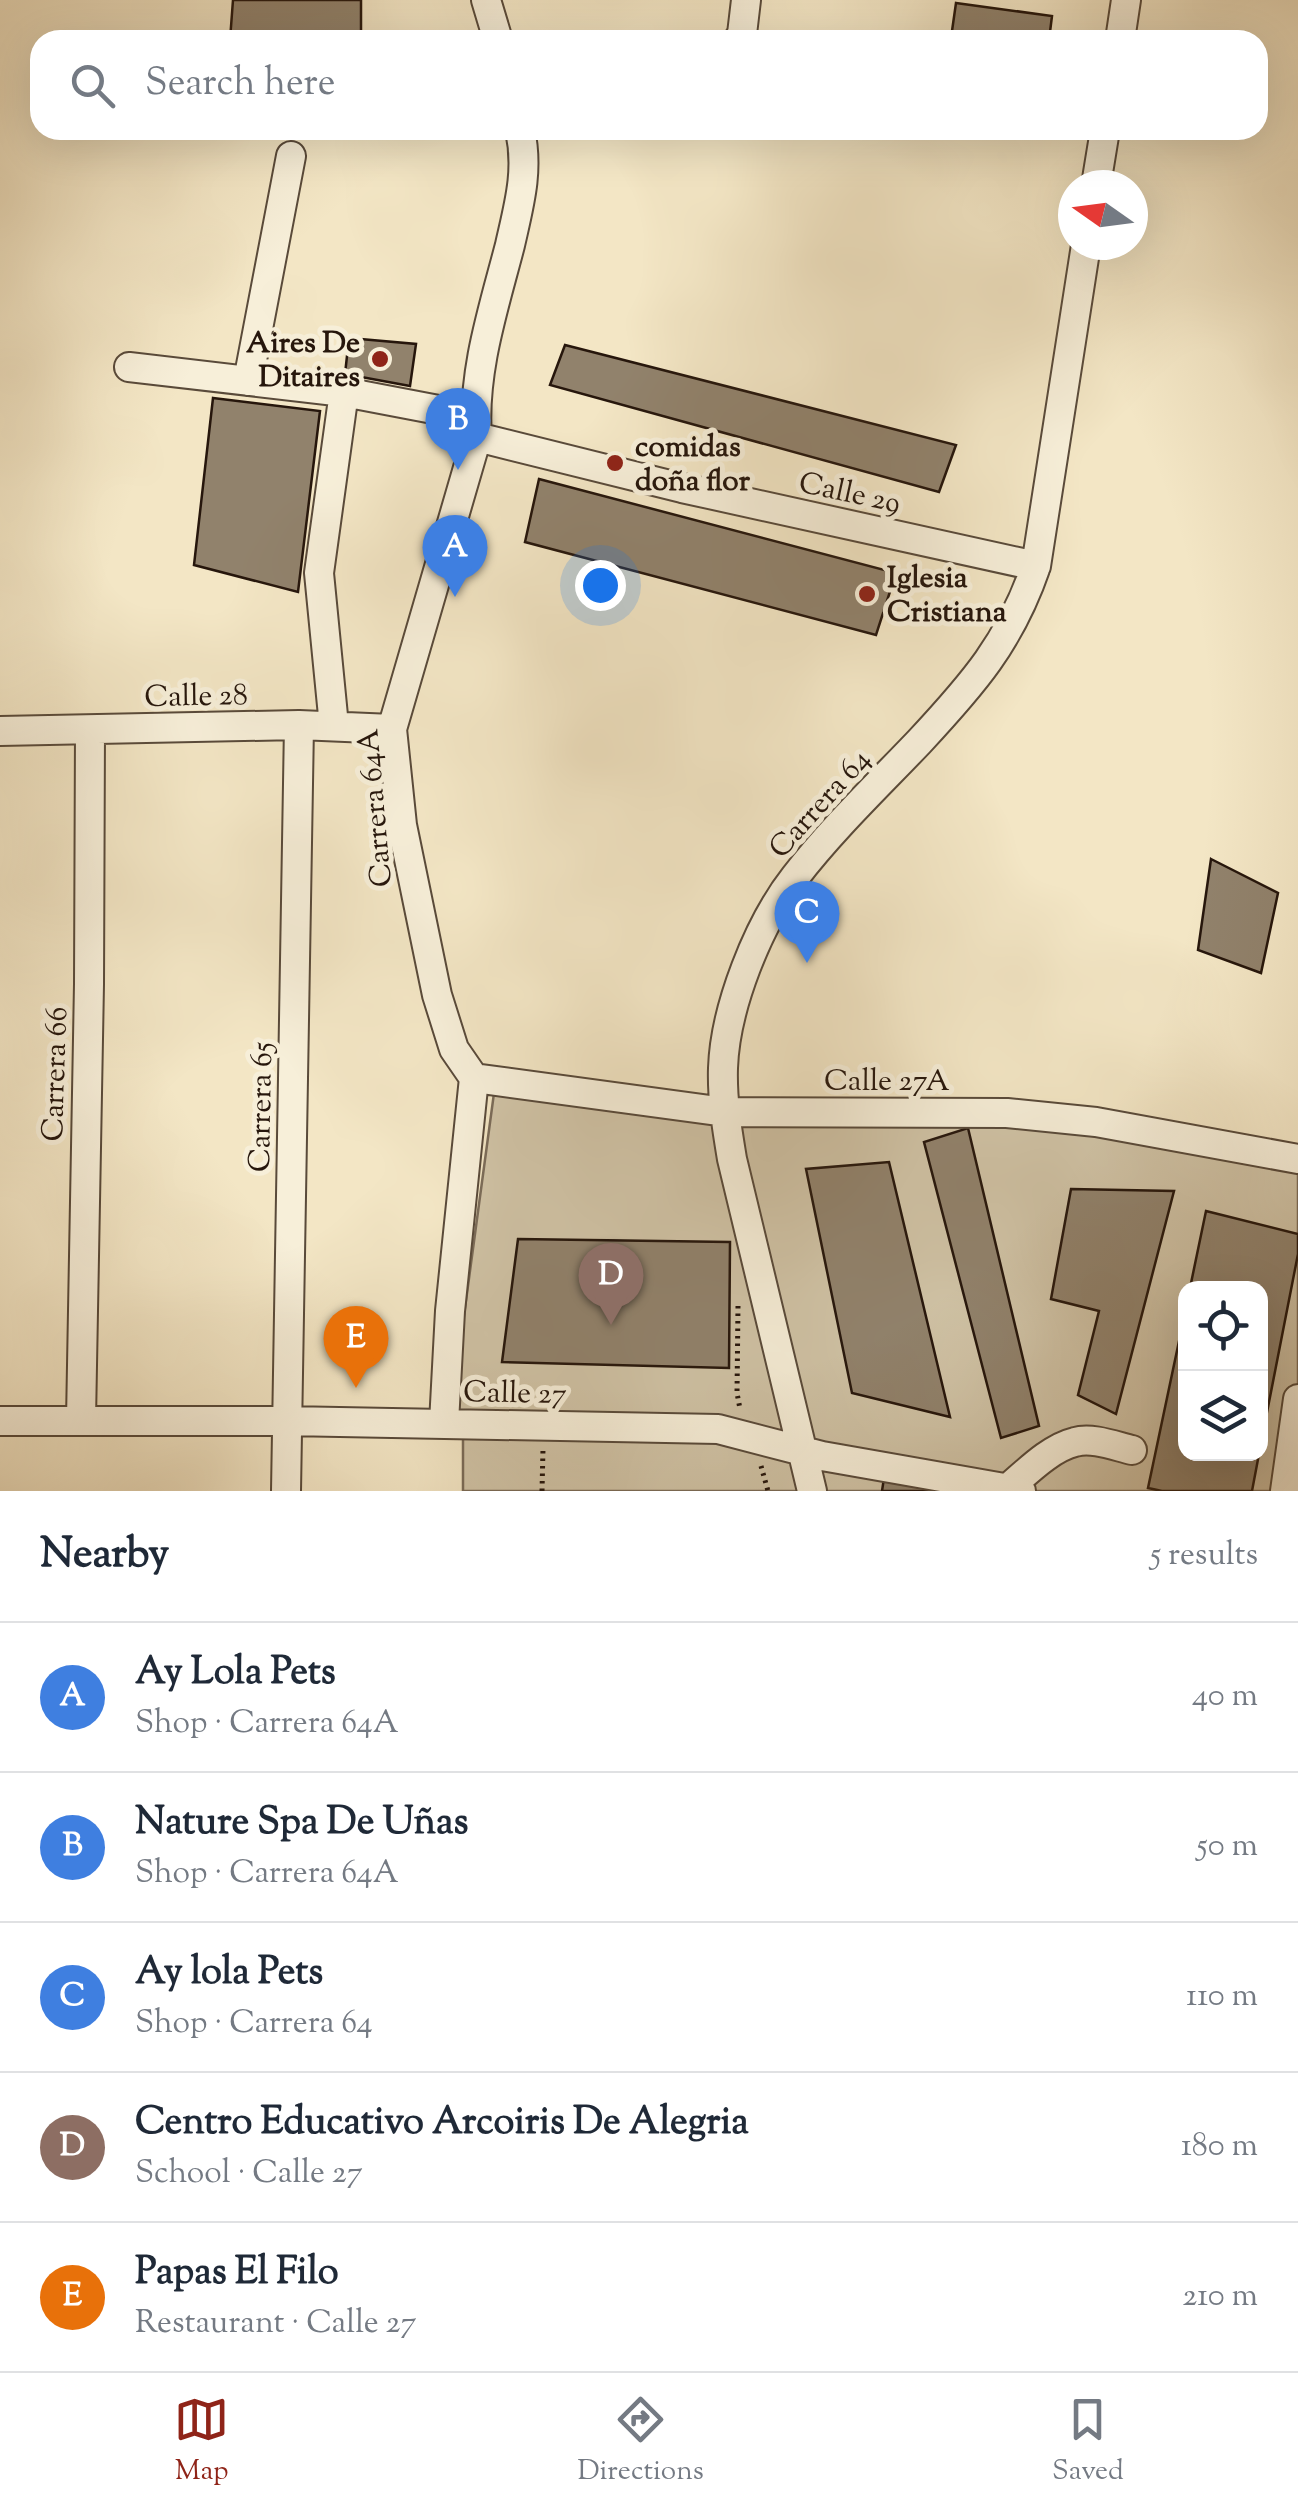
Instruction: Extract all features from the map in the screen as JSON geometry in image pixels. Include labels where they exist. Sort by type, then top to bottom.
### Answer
[{"type":"street","points":[[486,0],[495,30]]},
{"type":"street","points":[[742,30],[746,0]]},
{"type":"street","points":[[1122,30],[1126,0]]},
{"type":"street","name":"Carrera 64A","points":[[474,1078],[454,1049],[436,995],[402,826],[392,729],[476,427],[484,350],[524,187],[522,140]]},
{"type":"street","points":[[1098,170],[1103,140]]},
{"type":"street","points":[[248,381],[291,156]]},
{"type":"street","name":"Carrera 64","points":[[812,1491],[732,1159],[724,1112],[723,1066],[730,1021],[764,928],[792,880],[996,654],[1024,601],[1036,566],[1084,260]]},
{"type":"street","name":"Calle 29","points":[[129,367],[344,392],[682,488],[1036,566]]},
{"type":"street","points":[[334,726],[319,573],[344,392]]},
{"type":"street","name":"Calle 28","points":[[0,731],[299,725],[392,729]]},
{"type":"street","name":"Carrera 65","points":[[286,1491],[299,725]]},
{"type":"street","name":"Carrera 66","points":[[81,1420],[90,730]]},
{"type":"street","points":[[444,1424],[450,1311],[474,1078]]},
{"type":"street","name":"Calle 27A","points":[[474,1078],[724,1112],[1007,1112],[1096,1122],[1298,1160]]},
{"type":"street","points":[[1290,1488],[1298,1400]]},
{"type":"street","name":"Calle 27","points":[[0,1421],[288,1421],[718,1429],[822,1456],[1014,1490]]},
{"type":"street","points":[[1014,1490],[1038,1462],[1075,1442],[1098,1442],[1132,1450]]},
{"type":"path","points":[[738,1299],[737,1392],[746,1436],[766,1477],[768,1491]]},
{"type":"path","points":[[542,1491],[544,1426]]},
{"type":"shaded area","points":[[494,1093],[1057,1123],[1298,1168],[1298,1491],[463,1491],[463,1429],[453,1397]]},
{"type":"building","points":[[233,0],[361,0],[361,30],[231,30]]},
{"type":"building","points":[[956,3],[1052,16],[1050,30],[952,30]]},
{"type":"building","name":"Aires De Ditaires","points":[[349,338],[416,344],[410,386],[345,374]]},
{"type":"building","points":[[565,345],[956,445],[939,492],[550,385]]},
{"type":"building","points":[[213,398],[320,411],[298,592],[194,565]]},
{"type":"building","points":[[539,479],[896,573],[876,635],[525,542]]},
{"type":"building","points":[[1211,859],[1278,893],[1261,973],[1198,950]]},
{"type":"building","points":[[968,1128],[1039,1426],[1001,1438],[924,1142]]},
{"type":"building","points":[[889,1162],[950,1417],[852,1393],[806,1169]]},
{"type":"building","points":[[1071,1189],[1174,1191],[1116,1414],[1078,1395],[1099,1311],[1051,1299]]},
{"type":"building","points":[[1206,1211],[1298,1234],[1298,1254],[1268,1407],[1268,1281],[1191,1281]]},
{"type":"building","points":[[518,1239],[730,1242],[729,1368],[502,1362]]},
{"type":"building","points":[[1178,1346],[1178,1461],[1258,1461],[1252,1491],[1148,1488]]},
{"type":"building","points":[[884,1478],[971,1491],[882,1491]]},
{"type":"place","name":"Aires De Ditaires","points":[[380,359]]},
{"type":"place","name":"comidas doña flor","points":[[615,463]]},
{"type":"place","name":"Nature Spa De Uñas","points":[[458,470]]},
{"type":"place","name":"Iglesia Cristiana","points":[[867,594]]},
{"type":"place","name":"Ay Lola Pets","points":[[455,597]]},
{"type":"place","name":"Ay lola Pets","points":[[807,963]]},
{"type":"place","name":"Centro Educativo Arcoiris De Alegria","points":[[611,1325]]},
{"type":"place","name":"Papas El Filo","points":[[356,1388]]}]
